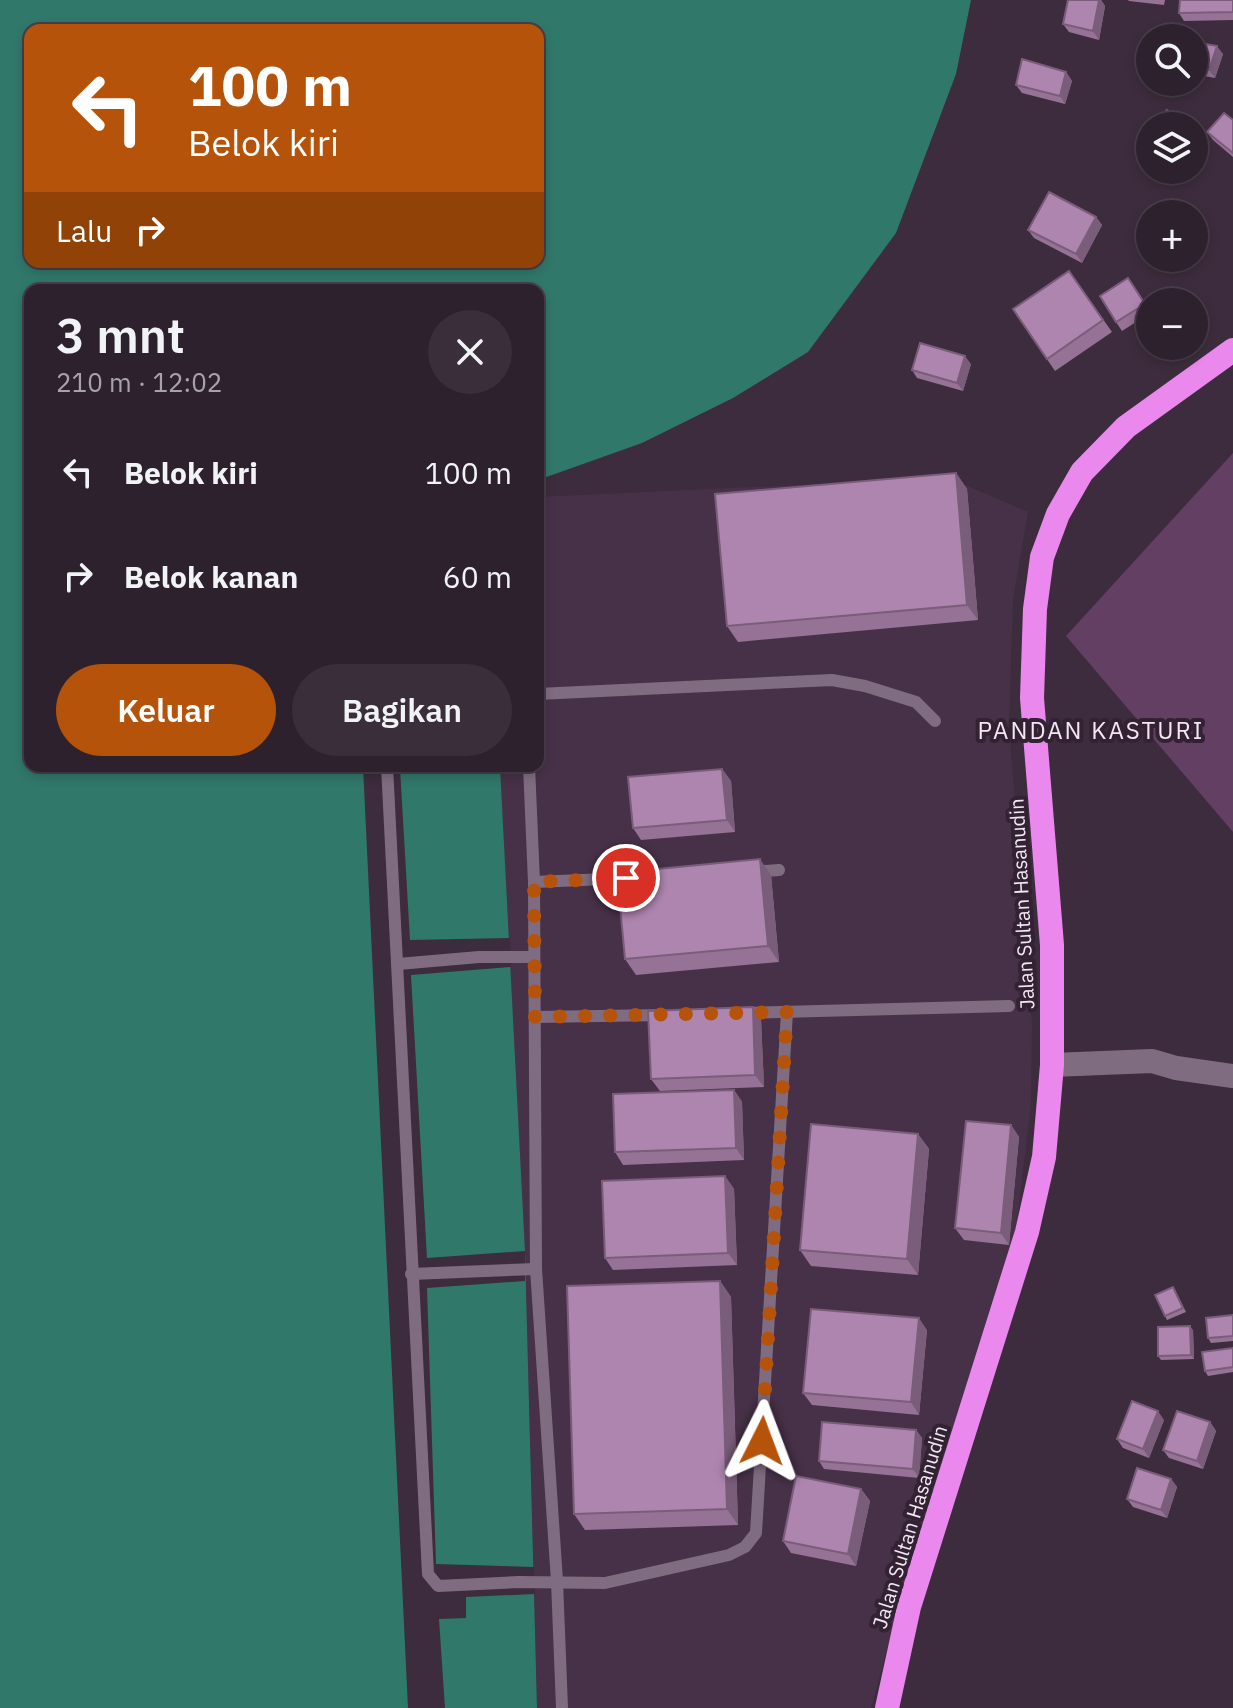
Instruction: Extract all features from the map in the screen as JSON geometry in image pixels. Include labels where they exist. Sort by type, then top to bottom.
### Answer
[{"type":"highway","name":"Jalan Sultan Hasanudin","points":[[887,1708],[909,1607],[1027,1232],[1044,1157],[1052,1065],[1052,945],[1032,698],[1035,609],[1042,557],[1058,514],[1082,472],[1126,427],[1233,350]]},
{"type":"street","points":[[1052,1065],[1152,1061],[1176,1068],[1233,1076]]},
{"type":"lane","points":[[544,694],[832,680],[865,686],[916,702],[935,721]]},
{"type":"lane","points":[[387,772],[428,1574],[438,1586],[557,1581],[605,1583],[729,1555],[745,1547],[756,1533],[787,1012]]},
{"type":"lane","points":[[529,772],[534,882],[536,1269],[557,1581],[562,1708]]},
{"type":"lane","points":[[733,873],[779,870]]},
{"type":"lane","points":[[534,882],[641,877]]},
{"type":"lane","points":[[398,964],[479,957],[534,957]]},
{"type":"lane","points":[[724,1014],[1009,1006]]},
{"type":"lane","points":[[535,1017],[677,1014]]},
{"type":"lane","points":[[411,1274],[536,1269]]},
{"type":"shaded area","points":[[0,0],[971,0],[956,74],[896,233],[808,352],[733,398],[642,443],[544,478],[544,284],[24,284],[24,772],[500,772],[525,1251],[537,1708],[0,1708]]},
{"type":"shaded area","points":[[1233,453],[1233,832],[1066,636]]},
{"type":"shaded area","points":[[949,478],[1028,512],[1013,599],[1009,725],[1032,1022],[1031,1104],[1014,1246],[898,1610],[871,1708],[537,1708],[525,1251],[500,772],[544,772],[544,497]]},
{"type":"pier","points":[[363,772],[400,772],[410,940],[510,938],[511,967],[411,975],[427,1258],[525,1251],[525,1281],[427,1288],[436,1564],[534,1567],[535,1594],[466,1597],[466,1618],[439,1619],[445,1708],[408,1708]]},
{"type":"building","points":[[1068,0],[1099,0],[1093,31],[1063,24]]},
{"type":"building","points":[[1180,0],[1233,0],[1233,12],[1179,13]]},
{"type":"building","points":[[1208,44],[1217,46],[1208,70]]},
{"type":"building","points":[[1022,59],[1066,72],[1060,96],[1016,85]]},
{"type":"building","points":[[1224,113],[1233,120],[1233,153],[1208,133]]},
{"type":"building","points":[[1049,192],[1096,217],[1076,254],[1028,230]]},
{"type":"building","points":[[1069,271],[1103,320],[1047,359],[1013,309]]},
{"type":"building","points":[[1128,278],[1136,290],[1136,310],[1116,322],[1100,296]]},
{"type":"building","points":[[920,343],[965,356],[957,383],[912,370]]},
{"type":"building","points":[[956,473],[967,605],[727,626],[715,494]]},
{"type":"building","points":[[722,769],[727,820],[633,828],[628,777]]},
{"type":"building","points":[[760,859],[768,946],[625,959],[617,873]]},
{"type":"building","points":[[753,1007],[755,1075],[651,1079],[648,1011]]},
{"type":"building","points":[[734,1090],[736,1148],[615,1152],[613,1094]]},
{"type":"building","points":[[966,1121],[1011,1125],[1001,1233],[955,1228]]},
{"type":"building","points":[[811,1124],[918,1134],[907,1259],[800,1250]]},
{"type":"building","points":[[725,1176],[728,1253],[605,1258],[602,1181]]},
{"type":"building","points":[[720,1281],[727,1509],[574,1514],[567,1286]]},
{"type":"building","points":[[1173,1287],[1183,1308],[1165,1316],[1155,1295]]},
{"type":"building","points":[[811,1309],[919,1318],[911,1402],[803,1393]]},
{"type":"building","points":[[1233,1315],[1233,1336],[1208,1338],[1206,1318]]},
{"type":"building","points":[[1190,1326],[1191,1355],[1158,1356],[1158,1327]]},
{"type":"building","points":[[1233,1348],[1233,1367],[1205,1371],[1202,1352]]},
{"type":"building","points":[[1132,1401],[1158,1411],[1143,1449],[1117,1439]]},
{"type":"building","points":[[1177,1411],[1210,1422],[1197,1461],[1163,1450]]},
{"type":"building","points":[[822,1422],[916,1430],[913,1469],[819,1461]]},
{"type":"building","points":[[1137,1468],[1171,1479],[1161,1510],[1127,1499]]},
{"type":"building","points":[[796,1476],[861,1489],[848,1554],[783,1541]]},
{"type":"district","name":"PANDAN KASTURI","points":[[1091,731]]},
{"type":"route","points":[[626,878],[534,882],[535,1017],[787,1012],[762,1441]]}]
